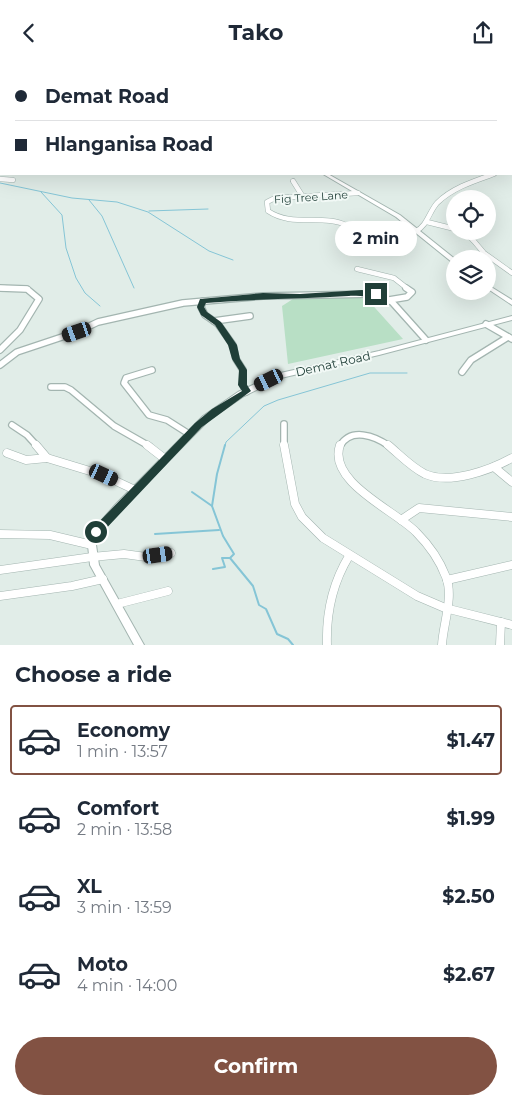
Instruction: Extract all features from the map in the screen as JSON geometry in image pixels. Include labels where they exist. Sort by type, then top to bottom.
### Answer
[{"type":"street","points":[[327,175],[398,216],[446,256]]},
{"type":"street","points":[[416,231],[423,228],[432,209],[462,186],[491,175]]},
{"type":"street","points":[[0,179],[13,180]]},
{"type":"street","points":[[293,181],[303,197]]},
{"type":"street","name":"Fig Tree Lane","points":[[348,226],[338,222],[300,222],[274,215],[268,211],[267,202],[270,199],[358,193]]},
{"type":"street","points":[[427,222],[446,227]]},
{"type":"street","points":[[473,240],[484,253],[512,273]]},
{"type":"street","points":[[357,269],[394,278],[411,290],[407,297],[389,300]]},
{"type":"street","points":[[0,288],[25,287],[36,293],[39,299],[20,330],[0,350]]},
{"type":"street","points":[[496,292],[512,303]]},
{"type":"street","points":[[0,365],[17,352],[77,332],[98,322],[203,301],[263,296],[300,297],[362,293],[376,294],[389,300],[426,340]]},
{"type":"street","points":[[203,301],[201,310],[214,321],[232,345],[236,359],[243,370],[242,385],[246,391]]},
{"type":"street","points":[[214,321],[250,315]]},
{"type":"street","name":"Demat Road","points":[[139,645],[92,557],[92,545],[96,532],[188,434],[215,411],[246,391],[279,376],[512,318]]},
{"type":"street","points":[[486,325],[510,338]]},
{"type":"street","points":[[462,372],[471,360],[510,338]]},
{"type":"street","points":[[152,370],[134,374],[126,378],[124,383],[150,415],[167,420],[188,434]]},
{"type":"street","points":[[51,387],[65,387],[71,390],[114,426],[157,451],[164,459]]},
{"type":"street","points":[[284,424],[284,454],[291,475],[293,497],[297,508],[316,532],[349,556],[417,595],[445,608],[512,625]]},
{"type":"street","points":[[12,425],[27,435],[47,458]]},
{"type":"street","points":[[442,645],[447,580],[420,536],[359,489],[348,476],[338,457],[338,450],[345,439],[359,435],[375,437],[426,474],[446,477],[494,467],[512,458]]},
{"type":"street","points":[[7,453],[26,460],[47,458],[104,475],[135,490]]},
{"type":"street","points":[[494,467],[512,482]]},
{"type":"street","points":[[401,520],[420,508],[512,517]]},
{"type":"street","points":[[0,534],[50,535],[92,545]]},
{"type":"street","points":[[0,570],[92,557],[124,554],[146,557],[171,553]]},
{"type":"street","points":[[327,645],[327,612],[336,580],[349,556]]},
{"type":"street","points":[[447,580],[512,565]]},
{"type":"street","points":[[0,596],[80,585],[103,579]]},
{"type":"street","points":[[117,604],[168,591]]},
{"type":"street","points":[[500,645],[501,622]]},
{"type":"green space","points":[[358,295],[360,298],[367,299],[403,339],[288,364],[282,306],[293,299]]},
{"type":"waterway","points":[[0,183],[72,198],[117,202],[148,212],[209,251],[233,260]]},
{"type":"waterway","points":[[41,192],[62,215],[66,248],[76,278],[85,293],[100,306]]},
{"type":"waterway","points":[[89,200],[102,216],[134,288]]},
{"type":"waterway","points":[[149,211],[208,209]]},
{"type":"waterway","points":[[225,446],[226,442],[264,406],[278,400],[370,373],[407,373]]},
{"type":"waterway","points":[[212,506],[217,474],[225,445]]},
{"type":"waterway","points":[[192,492],[212,506]]},
{"type":"waterway","points":[[212,506],[223,536],[234,554],[230,558]]},
{"type":"waterway","points":[[155,534],[219,530]]},
{"type":"waterway","points":[[213,569],[225,567],[222,558],[230,558]]},
{"type":"waterway","points":[[230,558],[253,586],[259,605],[266,609],[277,634],[288,639],[293,645]]},
{"type":"route","points":[[96,532],[188,434],[215,411],[246,391],[242,385],[243,370],[235,357],[234,349],[218,323],[201,310],[200,307],[203,301],[263,296],[300,297],[362,293],[376,294]]}]
